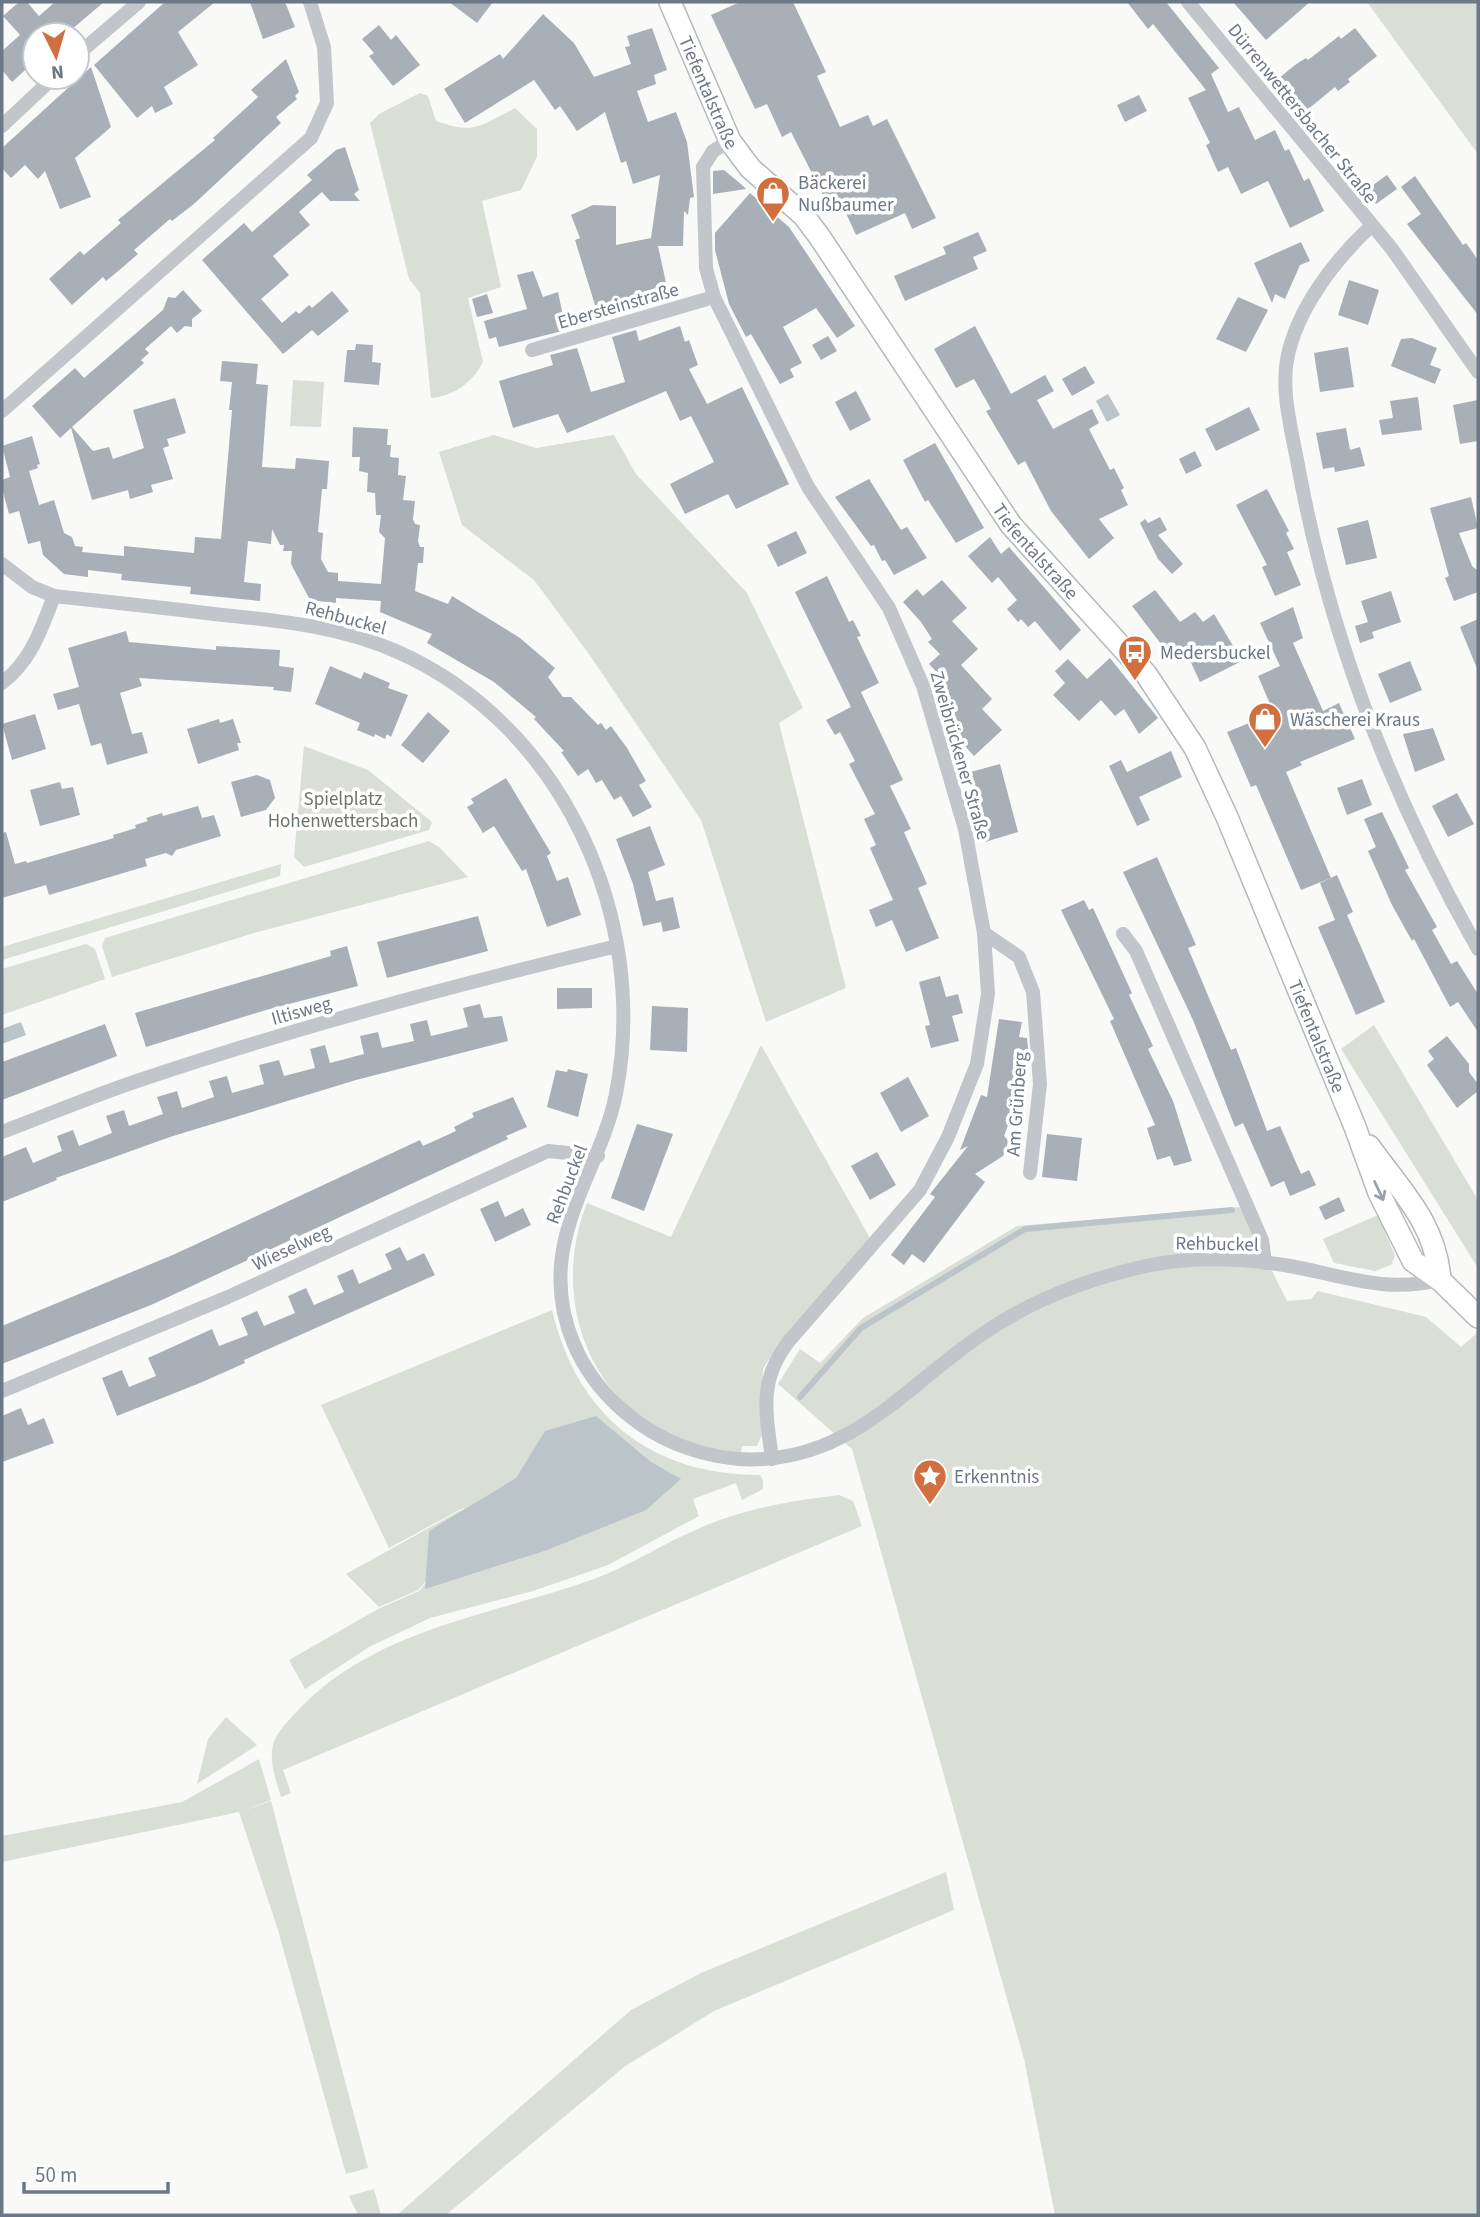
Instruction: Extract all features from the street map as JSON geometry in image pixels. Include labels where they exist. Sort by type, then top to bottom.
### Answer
[{"type":"street","points":[[91,43],[139,2]]},
{"type":"street","points":[[2,411],[311,138],[327,103],[324,47],[310,2]]},
{"type":"street","name":"Tiefentalstraße","points":[[670,2],[730,141],[750,168],[804,216],[1011,524],[1146,674],[1195,748],[1227,817],[1355,1127],[1408,1198],[1433,1239],[1440,1280]]},
{"type":"street","name":"Dürrenwettersbacher Straße","points":[[1188,2],[1370,227],[1354,242],[1302,313],[1286,362],[1289,414],[1304,497],[1334,622],[1375,741],[1454,906],[1478,949]]},
{"type":"street","points":[[2,126],[39,91]]},
{"type":"street","name":"Zweibrückener Straße","points":[[730,141],[713,151],[703,167],[706,268],[714,297],[808,487],[889,608],[923,686],[965,830],[984,933],[988,994],[977,1064],[948,1137],[920,1190],[789,1341],[770,1368],[766,1403],[772,1459]]},
{"type":"street","points":[[1370,227],[1392,250],[1478,372]]},
{"type":"street","name":"Ebersteinstraße","points":[[532,350],[714,297]]},
{"type":"street","name":"Rehbuckel","points":[[2,564],[32,587],[54,596],[313,625],[363,637],[403,654],[443,677],[517,737],[544,768],[573,817],[609,904],[617,946],[623,1009],[621,1060],[615,1096],[598,1156],[570,1218],[561,1266],[562,1299],[580,1357],[612,1401],[644,1429],[662,1440],[704,1455],[727,1459],[772,1459],[823,1448],[847,1437],[985,1332],[1049,1296],[1088,1281],[1172,1261],[1265,1263],[1389,1287],[1415,1286],[1440,1280]]},
{"type":"street","points":[[2,683],[19,669],[37,642],[54,596]]},
{"type":"street","name":"Am Grünberg","points":[[984,933],[1019,957],[1033,992],[1040,1084],[1030,1173]]},
{"type":"street","points":[[1123,934],[1136,951],[1256,1228],[1265,1263]]},
{"type":"street","name":"Iltisweg","points":[[2,1132],[144,1079],[250,1045],[496,975],[617,946]]},
{"type":"street","name":"Wieselweg","points":[[2,1391],[228,1297],[548,1151],[598,1156]]},
{"type":"street","points":[[1440,1280],[1478,1317]]},
{"type":"green space","points":[[1367,2],[1478,2],[1478,154]]},
{"type":"green space","points":[[420,93],[428,96],[436,121],[449,125],[469,128],[485,124],[515,108],[537,129],[537,157],[521,190],[482,201],[501,287],[468,298],[483,362],[462,387],[431,398],[420,293],[409,279],[370,123],[379,114]]},
{"type":"green space","points":[[293,380],[324,382],[321,427],[290,426]]},
{"type":"green space","points":[[494,435],[536,448],[614,435],[636,474],[747,593],[803,708],[779,723],[846,988],[766,1022],[701,820],[589,654],[534,580],[462,525],[439,452]]},
{"type":"green space","name":"Spielplatz Hohenwettersbach","points":[[304,746],[368,770],[432,822],[429,830],[304,867],[294,857]]},
{"type":"green space","points":[[429,841],[439,847],[468,877],[254,933],[112,977],[102,946],[105,938]]},
{"type":"green space","points":[[281,864],[280,876],[2,960],[2,947]]},
{"type":"green space","points":[[86,944],[95,949],[105,979],[2,1015],[2,969]]},
{"type":"green space","points":[[1374,1025],[1478,1200],[1478,1268],[1341,1049]]},
{"type":"green space","points":[[761,1045],[870,1238],[778,1344],[763,1369],[762,1435],[757,1446],[742,1446],[741,1453],[695,1444],[668,1434],[638,1415],[614,1392],[595,1365],[582,1335],[575,1303],[573,1269],[577,1236],[587,1203],[671,1237]]},
{"type":"green space","points":[[1240,1207],[1287,1301],[1311,1299],[1318,1291],[1426,1317],[1461,1347],[1478,1332],[1478,2215],[1055,2215],[1024,2059],[852,1449],[778,1384],[800,1349],[820,1363],[863,1318],[1017,1226]]},
{"type":"green space","points":[[1378,1215],[1395,1256],[1391,1265],[1375,1271],[1334,1263],[1323,1239]]},
{"type":"green space","points":[[552,1310],[564,1348],[580,1380],[600,1409],[624,1432],[653,1451],[685,1464],[721,1472],[760,1475],[763,1489],[742,1500],[736,1483],[693,1499],[699,1516],[608,1565],[533,1591],[430,1618],[369,1647],[305,1689],[289,1660],[378,1609],[419,1591],[443,1563],[418,1590],[379,1607],[346,1574],[463,1509],[474,1527],[463,1508],[389,1548],[321,1405]]},
{"type":"green space","points":[[839,1495],[853,1501],[862,1526],[283,1770],[291,1793],[281,1797],[272,1758],[277,1735],[301,1707],[332,1680],[366,1658],[440,1626],[594,1579],[687,1534],[734,1515]]},
{"type":"green space","points":[[226,1717],[257,1745],[197,1784],[208,1739]]},
{"type":"green space","points":[[259,1759],[271,1800],[240,1812],[271,1801],[368,2168],[346,2174],[278,1930],[239,1812],[2,1862],[2,1836],[182,1802]]},
{"type":"green space","points":[[946,1872],[954,1910],[714,2011],[624,2067],[446,2215],[397,2215],[631,2010],[701,1973]]},
{"type":"green space","points":[[374,2189],[381,2215],[358,2215],[349,2196]]},
{"type":"shaded area","points":[[1108,394],[1120,415],[1107,422],[1096,401]]},
{"type":"shaded area","points":[[21,1022],[26,1035],[2,1044],[2,1029]]},
{"type":"shaded area","points":[[596,1416],[651,1462],[681,1479],[646,1510],[547,1550],[425,1589],[429,1531],[516,1478],[545,1431]]},
{"type":"building","points":[[19,2],[27,2],[39,16],[55,2],[104,2],[82,21],[21,21],[21,74],[12,82],[2,70],[2,51],[20,35],[3,16]]},
{"type":"building","points":[[165,2],[215,2],[178,32],[198,65],[164,87],[173,104],[155,113],[152,106],[137,118],[94,65]]},
{"type":"building","points":[[250,2],[285,2],[295,27],[263,39]]},
{"type":"building","points":[[449,2],[493,2],[477,23]]},
{"type":"building","points":[[740,2],[793,2],[826,72],[817,76],[840,127],[868,115],[873,126],[887,119],[936,218],[912,229],[905,213],[856,235],[839,198],[827,203],[791,132],[782,137],[767,104],[755,109],[711,15]]},
{"type":"building","points":[[1127,2],[1166,2],[1219,68],[1211,74],[1228,112],[1239,107],[1255,140],[1275,130],[1285,151],[1289,149],[1304,181],[1309,178],[1324,211],[1290,228],[1268,181],[1241,194],[1228,167],[1218,172],[1206,145],[1210,143],[1188,98],[1206,90],[1153,24],[1148,29]]},
{"type":"building","points":[[1233,2],[1310,2],[1266,40]]},
{"type":"building","points":[[543,14],[574,43],[594,77],[631,64],[625,47],[630,46],[627,36],[652,28],[667,70],[654,75],[656,84],[637,91],[648,122],[676,112],[687,142],[694,197],[690,198],[688,215],[684,211],[683,246],[658,246],[668,292],[618,303],[622,314],[606,318],[605,313],[598,315],[575,240],[580,238],[571,215],[593,205],[616,206],[616,245],[651,238],[660,175],[633,184],[626,161],[621,163],[605,112],[577,131],[560,106],[555,110],[534,80],[465,123],[444,89],[500,54],[503,59]]},
{"type":"building","points":[[379,25],[391,40],[396,35],[420,65],[393,86],[369,56],[374,53],[362,39]]},
{"type":"building","points":[[1355,28],[1377,56],[1348,79],[1350,82],[1338,91],[1335,87],[1301,115],[1273,83],[1295,65],[1306,58],[1308,60],[1339,36],[1341,39]]},
{"type":"building","points":[[286,59],[299,92],[295,96],[297,99],[276,117],[281,123],[195,203],[172,221],[170,219],[134,250],[138,254],[106,281],[103,277],[72,305],[49,279],[80,251],[84,255],[121,223],[118,220],[215,140],[213,138],[258,97],[251,90]]},
{"type":"building","points":[[91,67],[111,127],[75,158],[91,197],[60,209],[45,171],[38,179],[25,165],[11,178],[2,168],[2,148],[65,91],[91,91]]},
{"type":"building","points":[[1139,95],[1147,111],[1125,122],[1117,105]]},
{"type":"building","points":[[345,147],[359,190],[354,194],[360,201],[330,201],[322,192],[299,212],[310,225],[273,256],[289,275],[261,299],[282,323],[296,311],[299,314],[309,305],[312,308],[332,291],[349,311],[318,336],[312,330],[283,354],[202,260],[244,223],[252,232],[312,180],[307,175],[336,150]]},
{"type":"building","points":[[724,170],[746,189],[713,194],[713,171]]},
{"type":"building","points":[[1387,175],[1397,189],[1376,204],[1366,190]]},
{"type":"building","points":[[1415,176],[1463,245],[1466,243],[1478,260],[1478,315],[1407,224],[1421,214],[1401,187]]},
{"type":"building","points":[[750,193],[789,227],[855,326],[837,338],[816,308],[783,327],[802,363],[790,369],[794,377],[780,384],[751,334],[746,337],[729,304],[715,250],[715,233]]},
{"type":"building","points":[[978,232],[987,251],[973,257],[978,269],[905,301],[894,276],[946,254],[943,247]]},
{"type":"building","points":[[1301,242],[1310,261],[1300,265],[1285,299],[1275,294],[1272,303],[1254,263]]},
{"type":"building","points":[[533,271],[543,297],[558,292],[566,330],[499,347],[496,337],[489,339],[484,321],[527,309],[517,275]]},
{"type":"building","points":[[1349,280],[1379,290],[1368,325],[1338,315]]},
{"type":"building","points":[[183,290],[202,311],[192,319],[192,327],[185,326],[177,333],[171,326],[145,349],[149,353],[141,360],[144,363],[72,427],[93,451],[109,447],[113,459],[144,448],[133,410],[175,398],[186,433],[167,439],[169,446],[163,448],[173,479],[151,485],[153,492],[130,499],[128,490],[92,500],[71,428],[60,438],[32,406],[75,368],[84,378],[163,310],[168,297],[175,298]]},
{"type":"building","points":[[487,294],[493,313],[477,317],[472,299]]},
{"type":"building","points":[[1238,297],[1268,310],[1246,352],[1216,339]]},
{"type":"building","points":[[680,326],[685,342],[689,340],[698,365],[689,369],[707,404],[742,387],[789,484],[736,509],[728,494],[685,514],[670,484],[714,462],[691,416],[680,421],[666,391],[567,433],[558,414],[513,428],[499,381],[553,365],[550,355],[577,348],[591,392],[625,382],[612,337],[636,330],[639,341]]},
{"type":"building","points":[[975,326],[1011,394],[1045,375],[1054,391],[1037,400],[1053,429],[1092,409],[1099,423],[1089,429],[1110,470],[1114,468],[1124,488],[1121,490],[1128,505],[1099,519],[1114,538],[1089,559],[1051,511],[1025,461],[1018,465],[986,411],[991,409],[974,379],[956,388],[934,349]]},
{"type":"building","points":[[828,336],[837,351],[821,360],[812,345]]},
{"type":"building","points":[[1412,338],[1437,348],[1430,365],[1441,369],[1435,384],[1391,366],[1401,339]]},
{"type":"building","points":[[356,344],[373,345],[372,362],[381,363],[379,385],[344,382],[347,350],[355,350]]},
{"type":"building","points":[[1348,347],[1354,387],[1320,392],[1314,353]]},
{"type":"building","points":[[222,361],[258,364],[256,384],[268,385],[262,467],[295,469],[296,458],[329,461],[327,489],[322,489],[318,532],[323,533],[321,559],[328,572],[338,573],[338,581],[381,584],[385,538],[379,532],[381,515],[376,515],[375,493],[367,492],[368,473],[359,471],[360,457],[352,457],[353,427],[388,429],[387,445],[391,445],[390,457],[399,458],[398,475],[406,476],[403,500],[415,501],[413,519],[415,524],[420,525],[418,541],[420,547],[424,547],[423,563],[418,563],[415,591],[448,604],[452,596],[520,638],[555,668],[548,677],[563,697],[571,697],[606,730],[611,726],[627,748],[646,781],[639,785],[652,807],[633,817],[621,796],[614,800],[602,780],[596,783],[588,769],[578,776],[561,752],[564,751],[534,719],[536,717],[494,682],[427,643],[432,634],[380,612],[381,601],[336,598],[336,603],[310,600],[291,564],[292,551],[283,551],[284,545],[280,545],[272,529],[271,544],[248,541],[244,582],[261,584],[260,601],[190,594],[191,587],[121,580],[122,574],[88,570],[88,577],[64,574],[43,555],[40,541],[28,544],[19,511],[9,514],[2,488],[2,480],[10,477],[2,446],[32,436],[40,464],[37,465],[38,468],[29,471],[39,505],[54,500],[64,533],[72,537],[75,546],[83,547],[82,552],[124,556],[124,546],[194,553],[195,537],[221,539],[232,410],[229,410],[232,382],[220,381]]},
{"type":"building","points":[[1085,366],[1095,383],[1072,396],[1062,379]]},
{"type":"building","points":[[856,391],[871,420],[850,431],[835,402]]},
{"type":"building","points":[[1418,397],[1422,430],[1382,435],[1379,420],[1393,418],[1390,401]]},
{"type":"building","points":[[1478,400],[1478,441],[1460,444],[1453,405]]},
{"type":"building","points":[[1249,407],[1260,430],[1216,451],[1205,429]]},
{"type":"building","points":[[1346,428],[1350,450],[1360,447],[1365,466],[1335,472],[1334,467],[1323,469],[1316,433]]},
{"type":"building","points":[[935,443],[984,528],[956,543],[928,500],[925,502],[903,460]]},
{"type":"building","points":[[1195,451],[1202,466],[1186,474],[1179,459]]},
{"type":"building","points":[[869,479],[901,530],[907,527],[927,558],[894,575],[885,560],[882,561],[874,545],[871,546],[835,497]]},
{"type":"building","points":[[1267,489],[1289,531],[1286,533],[1294,549],[1287,552],[1301,585],[1275,596],[1262,567],[1267,565],[1236,505]]},
{"type":"building","points":[[1471,497],[1478,528],[1459,533],[1472,566],[1478,571],[1478,592],[1454,601],[1445,578],[1449,576],[1430,508]]},
{"type":"building","points":[[1160,517],[1167,530],[1158,535],[1183,564],[1172,574],[1158,559],[1140,523],[1145,519],[1148,523]]},
{"type":"building","points":[[1368,520],[1377,558],[1346,565],[1337,528]]},
{"type":"building","points":[[796,531],[807,553],[778,567],[767,545]]},
{"type":"building","points":[[990,537],[1001,554],[1009,547],[1081,630],[1060,651],[1035,621],[1028,627],[1021,619],[1018,622],[1007,609],[1017,600],[998,577],[992,583],[968,556]]},
{"type":"building","points":[[827,576],[849,622],[853,620],[861,636],[857,637],[879,683],[861,692],[903,780],[890,786],[911,829],[904,832],[927,884],[918,888],[939,938],[906,952],[892,920],[876,927],[869,910],[893,900],[870,848],[876,845],[864,819],[875,814],[849,764],[855,761],[840,732],[835,735],[826,720],[851,707],[795,592]]},
{"type":"building","points":[[942,580],[967,608],[952,621],[978,649],[961,665],[992,699],[982,709],[1002,730],[974,756],[954,734],[962,727],[942,705],[947,701],[935,688],[944,680],[929,664],[940,654],[928,642],[932,639],[921,622],[903,602],[917,589],[923,596]]},
{"type":"building","points":[[1155,590],[1180,622],[1195,612],[1203,622],[1214,614],[1242,661],[1200,682],[1187,654],[1174,661],[1132,606]]},
{"type":"building","points":[[1391,591],[1401,622],[1372,632],[1374,638],[1360,643],[1355,626],[1368,622],[1361,601]]},
{"type":"building","points":[[1293,607],[1303,638],[1293,643],[1323,711],[1339,703],[1355,739],[1300,762],[1302,765],[1286,772],[1331,878],[1301,890],[1256,785],[1251,787],[1227,732],[1274,713],[1258,676],[1280,666],[1260,623]]},
{"type":"building","points":[[1478,619],[1478,671],[1460,627]]},
{"type":"building","points":[[126,631],[129,642],[216,650],[216,646],[280,650],[279,666],[294,668],[291,692],[273,690],[274,687],[139,678],[142,686],[120,693],[132,734],[142,732],[148,753],[107,765],[101,743],[91,746],[79,704],[58,710],[53,694],[79,687],[68,648]]},
{"type":"building","points":[[1110,658],[1158,718],[1139,734],[1124,709],[1115,716],[1101,700],[1079,721],[1053,695],[1065,683],[1055,671],[1068,659],[1087,679]]},
{"type":"building","points":[[1410,661],[1422,690],[1390,703],[1378,674]]},
{"type":"building","points":[[330,666],[361,679],[364,672],[390,683],[388,688],[408,695],[391,737],[387,734],[385,739],[375,734],[374,737],[357,730],[360,723],[315,704]]},
{"type":"building","points":[[428,712],[450,731],[423,763],[401,745]]},
{"type":"building","points":[[35,714],[46,749],[12,760],[2,724]]},
{"type":"building","points":[[219,719],[220,723],[233,719],[241,743],[237,743],[239,750],[198,764],[187,729]]},
{"type":"building","points":[[1433,728],[1445,760],[1415,772],[1403,734]]},
{"type":"building","points":[[1171,751],[1182,777],[1139,797],[1150,820],[1137,826],[1109,766],[1121,760],[1127,772]]},
{"type":"building","points":[[1000,764],[1018,832],[985,842],[967,773]]},
{"type":"building","points":[[257,775],[270,780],[275,798],[266,810],[241,817],[231,782]]},
{"type":"building","points":[[506,778],[551,853],[547,856],[557,881],[568,877],[581,915],[547,927],[526,869],[522,871],[494,826],[483,833],[467,807],[474,803],[471,799]]},
{"type":"building","points":[[1362,779],[1372,805],[1347,815],[1337,788]]},
{"type":"building","points":[[60,782],[62,789],[73,787],[80,815],[40,826],[30,790]]},
{"type":"building","points":[[1457,793],[1474,824],[1448,837],[1432,806]]},
{"type":"building","points":[[198,806],[202,818],[214,815],[221,836],[176,850],[172,856],[166,853],[145,859],[147,866],[49,895],[46,885],[2,898],[2,833],[6,832],[15,864],[27,863],[114,838],[113,835],[148,821],[146,818]]},
{"type":"building","points":[[1382,812],[1409,868],[1405,870],[1437,927],[1432,930],[1451,964],[1457,961],[1478,994],[1478,1032],[1458,1002],[1450,1007],[1414,939],[1412,941],[1392,905],[1368,851],[1376,847],[1364,819]]},
{"type":"building","points":[[650,826],[665,865],[648,872],[656,901],[673,897],[680,928],[663,932],[661,922],[643,926],[633,884],[616,839]]},
{"type":"building","points":[[1157,857],[1196,945],[1188,948],[1231,1050],[1236,1048],[1267,1131],[1280,1126],[1301,1174],[1309,1170],[1316,1185],[1290,1196],[1284,1181],[1271,1187],[1243,1123],[1235,1127],[1193,1020],[1123,872]]},
{"type":"building","points":[[1337,875],[1353,912],[1347,915],[1385,1002],[1356,1015],[1318,927],[1335,920],[1320,883]]},
{"type":"building","points":[[1084,900],[1089,910],[1093,908],[1132,993],[1129,995],[1153,1046],[1148,1049],[1173,1101],[1192,1161],[1174,1166],[1170,1156],[1157,1160],[1147,1128],[1155,1125],[1110,1021],[1114,1019],[1061,910]]},
{"type":"building","points":[[478,916],[488,951],[387,978],[377,942]]},
{"type":"building","points":[[347,946],[358,986],[266,1010],[146,1047],[135,1013],[331,956],[330,951]]},
{"type":"building","points":[[940,976],[946,997],[958,994],[963,1013],[952,1016],[959,1041],[931,1048],[925,1026],[930,1025],[919,982]]},
{"type":"building","points":[[557,988],[592,988],[592,1008],[557,1009]]},
{"type":"building","points":[[480,1004],[484,1018],[502,1016],[508,1041],[356,1080],[170,1137],[56,1178],[57,1180],[2,1202],[2,1157],[26,1147],[33,1163],[62,1151],[57,1136],[73,1130],[79,1146],[112,1133],[106,1116],[124,1110],[129,1126],[163,1114],[157,1097],[177,1091],[182,1108],[214,1097],[209,1081],[227,1076],[232,1093],[264,1084],[259,1065],[279,1060],[284,1076],[315,1068],[310,1049],[325,1045],[330,1063],[364,1054],[360,1036],[378,1032],[382,1048],[414,1041],[410,1024],[427,1020],[431,1036],[468,1027],[463,1008]]},
{"type":"building","points":[[652,1006],[688,1008],[687,1052],[650,1050]]},
{"type":"building","points":[[999,1019],[1022,1022],[1019,1037],[1027,1038],[1028,1047],[1021,1090],[1004,1136],[1009,1141],[1003,1156],[975,1174],[985,1182],[924,1263],[912,1254],[904,1265],[891,1255],[935,1197],[930,1194],[968,1146],[960,1150],[981,1095],[987,1097]]},
{"type":"building","points":[[105,1024],[117,1056],[2,1100],[2,1062]]},
{"type":"building","points":[[1447,1036],[1469,1064],[1469,1072],[1478,1084],[1478,1091],[1457,1108],[1427,1065],[1434,1059],[1428,1051]]},
{"type":"building","points":[[568,1069],[588,1074],[578,1117],[547,1107],[556,1070],[567,1072]]},
{"type":"building","points":[[908,1077],[929,1116],[901,1132],[880,1093]]},
{"type":"building","points":[[513,1097],[527,1127],[506,1136],[508,1139],[151,1305],[2,1364],[2,1326],[175,1254],[420,1140],[423,1146],[456,1131],[454,1127],[474,1117],[472,1113]]},
{"type":"building","points":[[637,1124],[673,1134],[644,1211],[611,1198]]},
{"type":"building","points":[[1047,1134],[1082,1138],[1077,1181],[1042,1177]]},
{"type":"building","points":[[877,1152],[896,1185],[870,1200],[851,1166]]},
{"type":"building","points":[[1339,1197],[1345,1211],[1325,1220],[1319,1207]]},
{"type":"building","points":[[498,1201],[505,1217],[523,1208],[531,1225],[495,1242],[480,1209]]},
{"type":"building","points":[[400,1247],[407,1261],[424,1253],[435,1275],[244,1360],[245,1363],[200,1383],[117,1416],[102,1378],[122,1370],[129,1387],[156,1376],[148,1358],[212,1329],[219,1346],[248,1335],[241,1318],[257,1311],[264,1326],[295,1313],[288,1296],[306,1288],[314,1305],[344,1292],[337,1276],[353,1269],[359,1284],[392,1269],[385,1254]]},
{"type":"building","points":[[21,1408],[28,1425],[44,1418],[54,1443],[2,1462],[2,1416]]},
{"type":"waterway","points":[[800,1397],[861,1328],[1025,1229],[1232,1210]]},
{"type":"place","name":"Bäckerei Nußbaumer","points":[[773,223]]},
{"type":"place","name":"Medersbuckel","points":[[1135,682]]},
{"type":"place","name":"Wäscherei Kraus","points":[[1265,749]]},
{"type":"place","name":"Erkenntnis","points":[[930,1506]]}]
